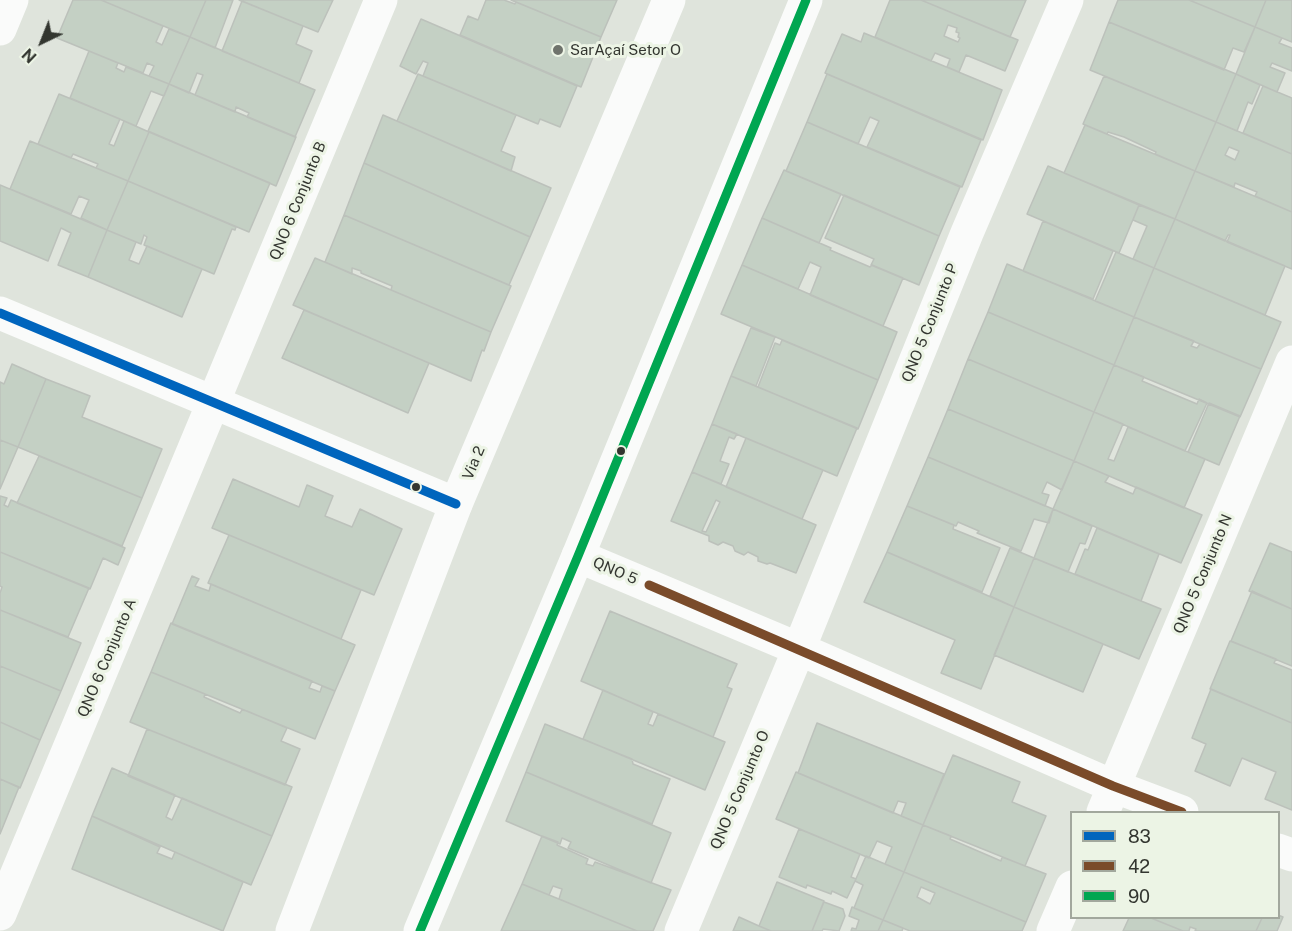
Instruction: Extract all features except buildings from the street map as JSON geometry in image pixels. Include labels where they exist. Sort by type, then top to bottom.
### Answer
[{"type":"street","points":[[0,29],[12,0]]},
{"type":"street","name":"QNO 6 Conjunto B","points":[[214,403],[381,0]]},
{"type":"street","name":"Via 2","points":[[292,931],[456,504],[669,0]]},
{"type":"street","points":[[420,931],[578,556],[806,0]]},
{"type":"street","name":"QNO 5 Conjunto P","points":[[799,649],[967,233],[1067,0]]},
{"type":"street","points":[[0,314],[456,504]]},
{"type":"street","name":"QNO 5 Conjunto N","points":[[1108,799],[1292,362]]},
{"type":"street","name":"QNO 6 Conjunto A","points":[[0,914],[214,403]]},
{"type":"street","name":"QNO 5","points":[[578,556],[799,649],[1108,799],[1171,811]]},
{"type":"street","name":"QNO 5 Conjunto O","points":[[681,931],[799,649]]},
{"type":"street","points":[[1053,931],[1070,889]]},
{"type":"transit line","name":"90","points":[[420,931],[578,556],[806,0]]},
{"type":"transit line","name":"83","points":[[0,313],[456,504]]},
{"type":"transit line","name":"42","points":[[649,585],[1113,786],[1179,811]]},
{"type":"place","name":"SarAçaí Setor O","points":[[558,50]]}]
